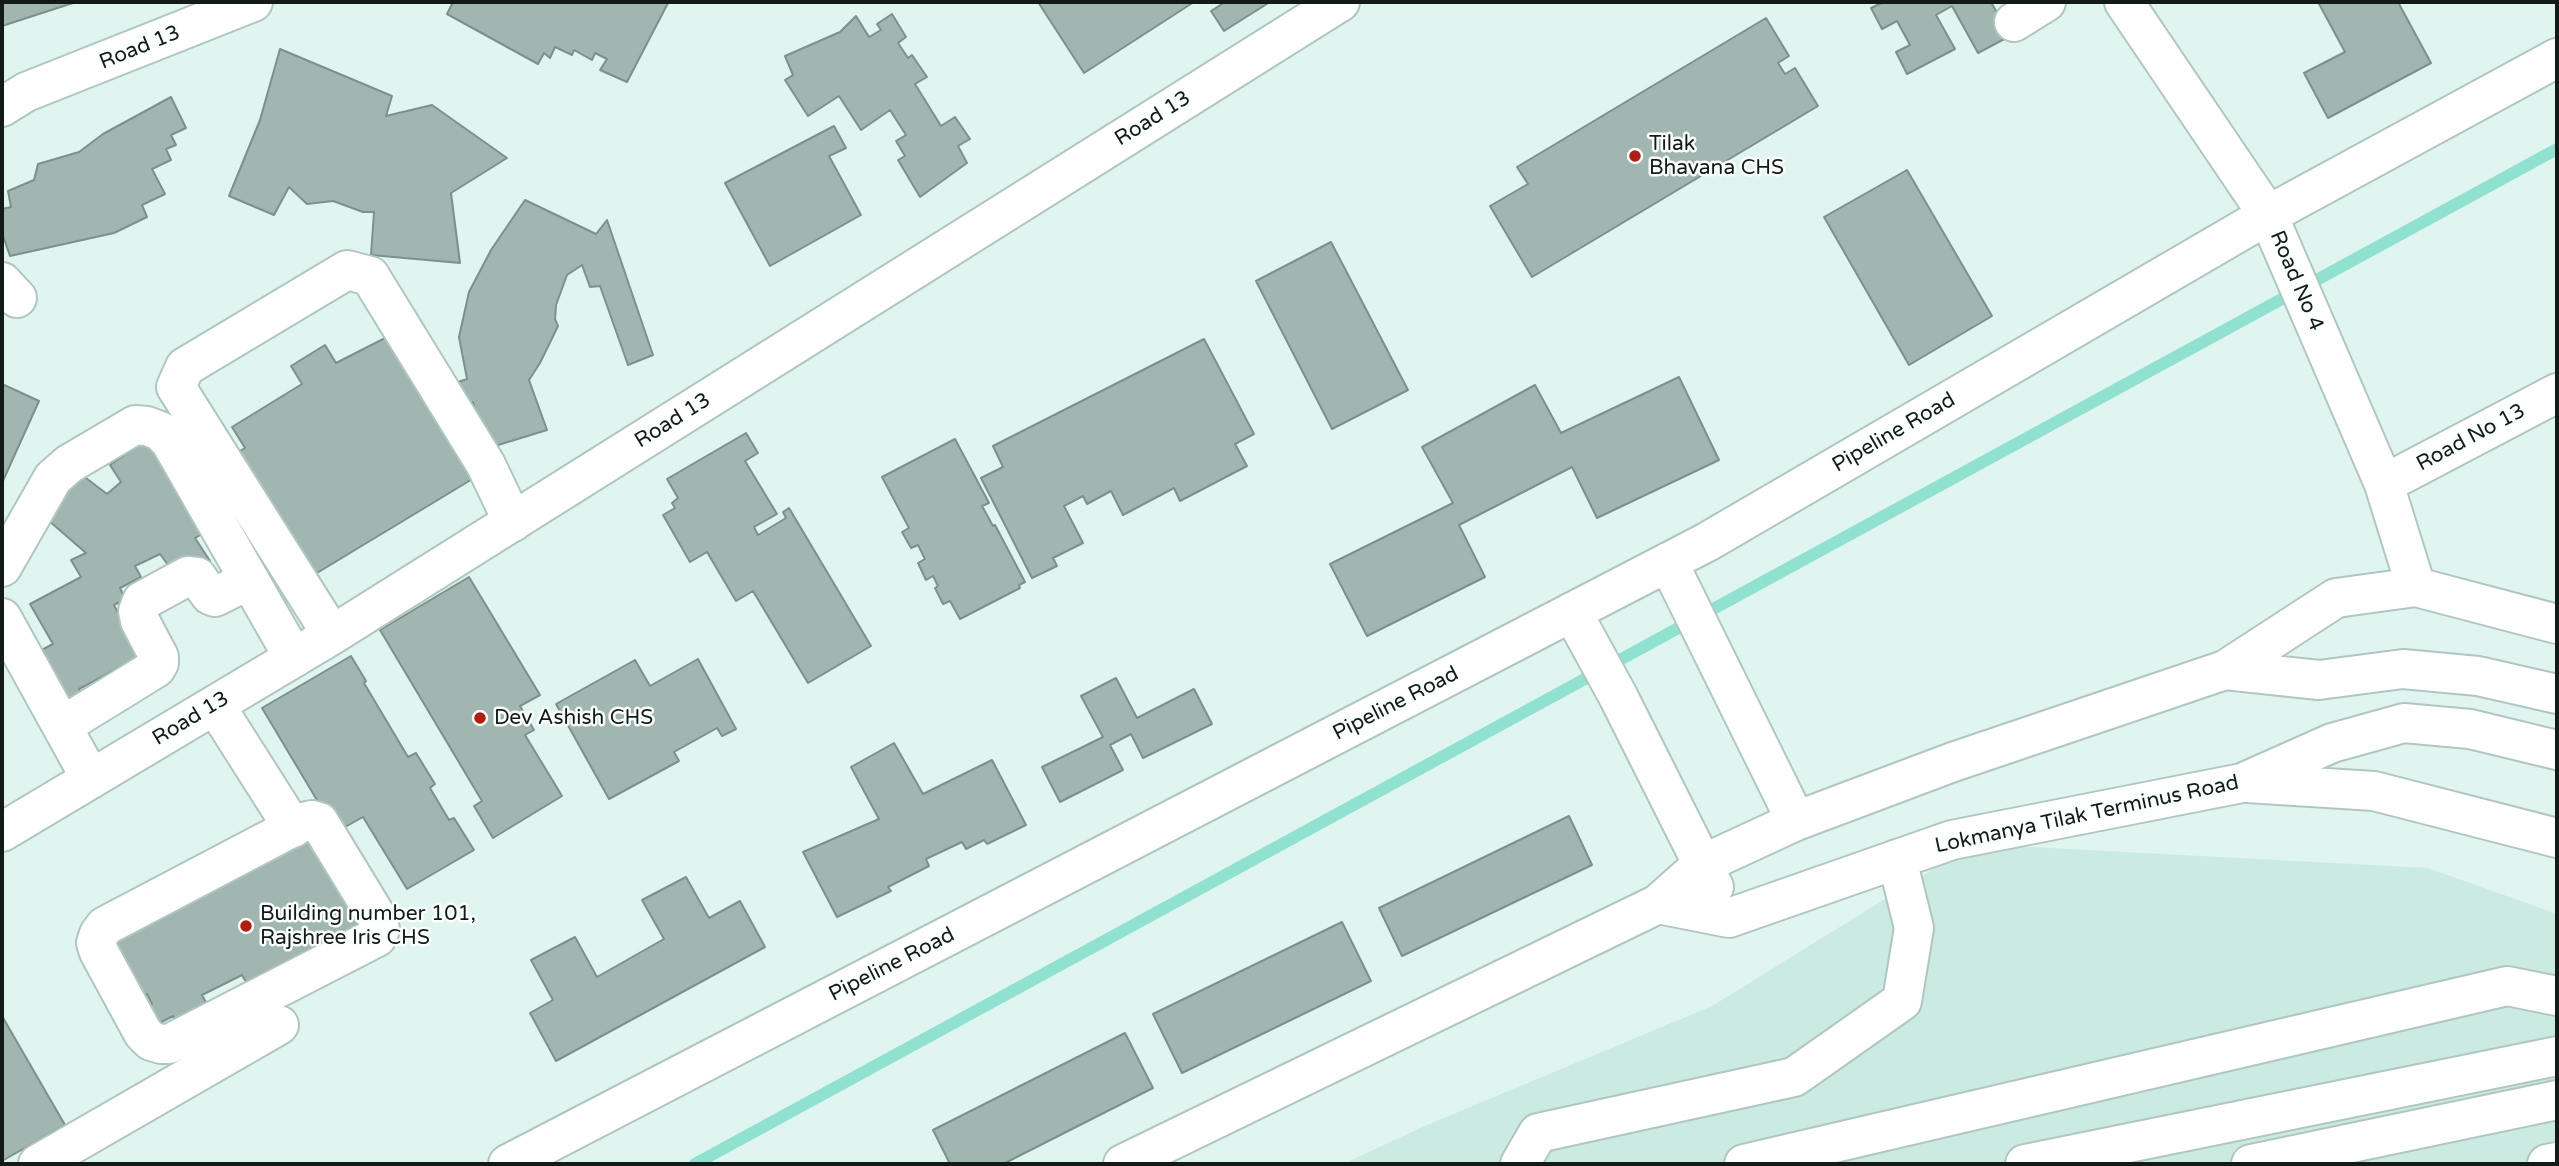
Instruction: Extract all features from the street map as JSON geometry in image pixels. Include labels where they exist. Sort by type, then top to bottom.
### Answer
[{"type":"street","name":"Road 13","points":[[10,96],[253,2]]},
{"type":"street","name":"Road 13","points":[[2,832],[332,635],[1340,2]]},
{"type":"street","points":[[2014,22],[2046,2]]},
{"type":"street","name":"Road No 4","points":[[2124,2],[2273,227],[2384,484],[2416,587]]},
{"type":"street","name":"Pipeline Road","points":[[508,1164],[1707,542],[2273,227],[2557,58]]},
{"type":"street","points":[[332,635],[176,387],[185,367],[347,270],[370,276],[486,465],[513,522]]},
{"type":"street","name":"Road No 13","points":[[2384,484],[2557,393]]},
{"type":"street","points":[[2,567],[53,478],[69,464],[135,425],[160,431],[170,441],[294,658]]},
{"type":"street","points":[[1668,562],[1796,821]]},
{"type":"street","points":[[62,726],[156,668],[159,657],[140,621],[138,611],[142,601],[188,576],[197,578],[210,595],[215,597],[249,580]]},
{"type":"street","points":[[1123,1164],[1658,904],[1703,864],[1796,821],[1953,762],[2225,670],[2336,598],[2416,587],[2557,624]]},
{"type":"street","points":[[1572,612],[1618,696],[1729,918]]},
{"type":"street","points":[[2,618],[91,779]]},
{"type":"street","points":[[2225,670],[2319,680],[2403,669],[2478,676],[2557,694]]},
{"type":"street","points":[[215,705],[293,828]]},
{"type":"street","name":"Lokmanya Tilak Terminus Road","points":[[1729,918],[1952,840],[2242,783],[2332,743],[2404,723],[2470,729],[2557,750]]},
{"type":"street","points":[[2242,783],[2374,790],[2557,838]]},
{"type":"street","points":[[312,820],[318,822],[378,919],[380,929],[377,937],[169,1044],[151,1041],[143,1033],[99,952],[96,943],[99,934],[105,926],[293,828],[312,820]]},
{"type":"street","points":[[1520,1164],[1538,1133],[1794,1077],[1902,1001],[1914,928],[1897,859]]},
{"type":"street","points":[[1658,904],[1729,918]]},
{"type":"street","points":[[1744,1164],[2507,986],[2557,996]]},
{"type":"street","points":[[38,1164],[279,1025]]},
{"type":"street","points":[[2025,1164],[2557,1056]]},
{"type":"street","points":[[2251,1164],[2557,1100]]},
{"type":"street","points":[[2547,1164],[2557,1162]]},
{"type":"shaded area","points":[[1974,844],[2428,868],[2557,914],[2557,1164],[1343,1164],[1427,1125],[1712,1006]]},
{"type":"building","points":[[2,2],[76,2],[2,26]]},
{"type":"building","points":[[453,2],[668,3],[627,82],[600,70],[607,59],[595,53],[592,60],[574,50],[572,55],[555,47],[550,58],[544,53],[538,64],[447,14]]},
{"type":"building","points":[[1038,2],[1194,2],[1084,73]]},
{"type":"building","points":[[1225,2],[1270,2],[1224,31],[1211,11]]},
{"type":"building","points":[[1884,2],[1991,2],[2010,36],[1978,53],[1952,6],[1936,15],[1955,49],[1907,74],[1896,52],[1910,45],[1897,21],[1882,29],[1871,8]]},
{"type":"building","points":[[2318,2],[2398,2],[2431,63],[2328,118],[2304,73],[2345,52]]},
{"type":"building","points":[[892,14],[906,37],[898,43],[908,58],[912,55],[927,77],[915,84],[941,126],[955,117],[970,139],[958,146],[967,163],[920,197],[898,160],[905,156],[896,141],[906,135],[890,110],[861,130],[839,96],[808,116],[785,80],[793,75],[785,56],[840,32],[856,16],[869,37],[881,30],[877,24]]},
{"type":"building","name":"Tilak Bhavana CHS","points":[[1766,18],[1789,56],[1778,63],[1785,74],[1795,68],[1818,106],[1532,277],[1490,206],[1528,184],[1517,167]]},
{"type":"building","points":[[280,49],[392,96],[386,116],[432,105],[507,158],[451,193],[460,263],[371,255],[374,212],[363,212],[333,201],[307,204],[289,187],[274,215],[229,196],[260,120]]},
{"type":"building","points":[[171,97],[186,128],[171,135],[176,145],[166,149],[171,160],[152,169],[165,194],[142,205],[147,217],[114,233],[10,256],[2,233],[2,209],[11,207],[8,191],[34,180],[38,164],[79,152],[103,134]]},
{"type":"building","points":[[834,126],[846,148],[829,156],[861,215],[770,266],[725,183]]},
{"type":"building","points":[[1907,170],[1992,316],[1909,365],[1824,217]]},
{"type":"building","points":[[525,200],[596,234],[607,220],[653,355],[628,365],[600,286],[590,287],[582,265],[567,275],[556,305],[555,319],[558,326],[529,380],[547,430],[485,449],[473,402],[461,405],[452,384],[467,379],[459,337],[469,292],[491,250]]},
{"type":"building","points":[[1331,242],[1408,390],[1332,429],[1256,281]]},
{"type":"building","points":[[393,334],[484,472],[307,579],[231,456],[245,448],[232,427],[302,384],[291,366],[325,345],[336,363]]},
{"type":"building","points":[[1204,339],[1254,434],[1235,444],[1247,466],[1180,501],[1174,488],[1123,515],[1111,491],[1087,504],[1083,496],[1064,506],[1083,543],[1053,558],[1057,566],[1032,578],[981,478],[1003,467],[993,446]]},
{"type":"building","points":[[1679,377],[1719,460],[1597,518],[1572,467],[1459,525],[1485,577],[1367,636],[1330,564],[1453,503],[1422,447],[1535,385],[1561,433]]},
{"type":"building","points":[[2,384],[39,401],[2,483]]},
{"type":"building","points":[[746,433],[758,453],[745,461],[777,514],[754,527],[758,535],[786,518],[783,512],[789,508],[871,646],[808,683],[753,591],[736,601],[707,552],[690,562],[663,515],[675,508],[672,503],[678,498],[667,479]]},
{"type":"building","points":[[153,435],[209,530],[195,538],[210,561],[196,572],[171,569],[160,554],[135,566],[141,577],[120,588],[125,599],[114,605],[127,631],[150,658],[126,664],[79,689],[85,699],[61,712],[32,655],[53,644],[30,604],[81,577],[71,560],[86,553],[48,520],[70,466],[107,494],[121,482],[110,465]]},
{"type":"building","points":[[955,439],[989,503],[982,506],[1025,582],[1019,585],[1020,588],[960,619],[950,601],[943,604],[935,588],[938,586],[933,576],[926,580],[918,563],[925,559],[918,545],[911,548],[902,532],[909,528],[882,477]]},
{"type":"building","name":"Dev Ashish CHS","points":[[469,577],[540,695],[520,706],[534,730],[525,735],[562,796],[493,838],[474,806],[482,801],[380,630]]},
{"type":"building","points":[[351,656],[408,757],[416,753],[435,784],[430,788],[449,820],[454,818],[474,850],[407,889],[363,817],[336,832],[262,708]]},
{"type":"building","points":[[698,659],[736,729],[722,736],[717,728],[674,752],[679,761],[609,799],[556,704],[635,660],[650,686]]},
{"type":"building","points":[[1116,678],[1137,718],[1194,689],[1212,724],[1143,758],[1131,734],[1110,745],[1123,770],[1060,802],[1042,767],[1103,737],[1081,696]]},
{"type":"building","points":[[894,743],[923,794],[992,760],[1026,825],[987,844],[984,840],[966,849],[962,842],[926,859],[929,866],[888,887],[891,891],[837,917],[803,852],[879,819],[851,767]]},
{"type":"building","points":[[1569,816],[1592,865],[1402,956],[1379,908]]},
{"type":"building","name":"Building number 101, Rajshree Iris CHS","points":[[314,827],[337,871],[329,876],[337,890],[345,887],[367,927],[325,949],[322,943],[246,982],[242,975],[202,995],[209,1008],[176,1024],[173,1016],[150,1028],[141,1010],[152,1004],[147,994],[136,1000],[105,941]]},
{"type":"building","points":[[686,877],[709,918],[740,901],[765,947],[556,1061],[530,1013],[553,1000],[531,960],[575,937],[597,977],[664,939],[642,900]]},
{"type":"building","points":[[1342,922],[1371,981],[1182,1073],[1153,1014]]},
{"type":"building","points":[[2,1016],[65,1125],[2,1161]]},
{"type":"building","points":[[1125,1033],[1153,1088],[1003,1164],[950,1164],[933,1130]]},
{"type":"waterway","points":[[695,1164],[2557,149]]},
{"type":"place","name":"Tilak Bhavana CHS","points":[[1635,156]]},
{"type":"place","name":"Dev Ashish CHS","points":[[480,718]]},
{"type":"place","name":"Building number 101, Rajshree Iris CHS","points":[[246,926]]}]
